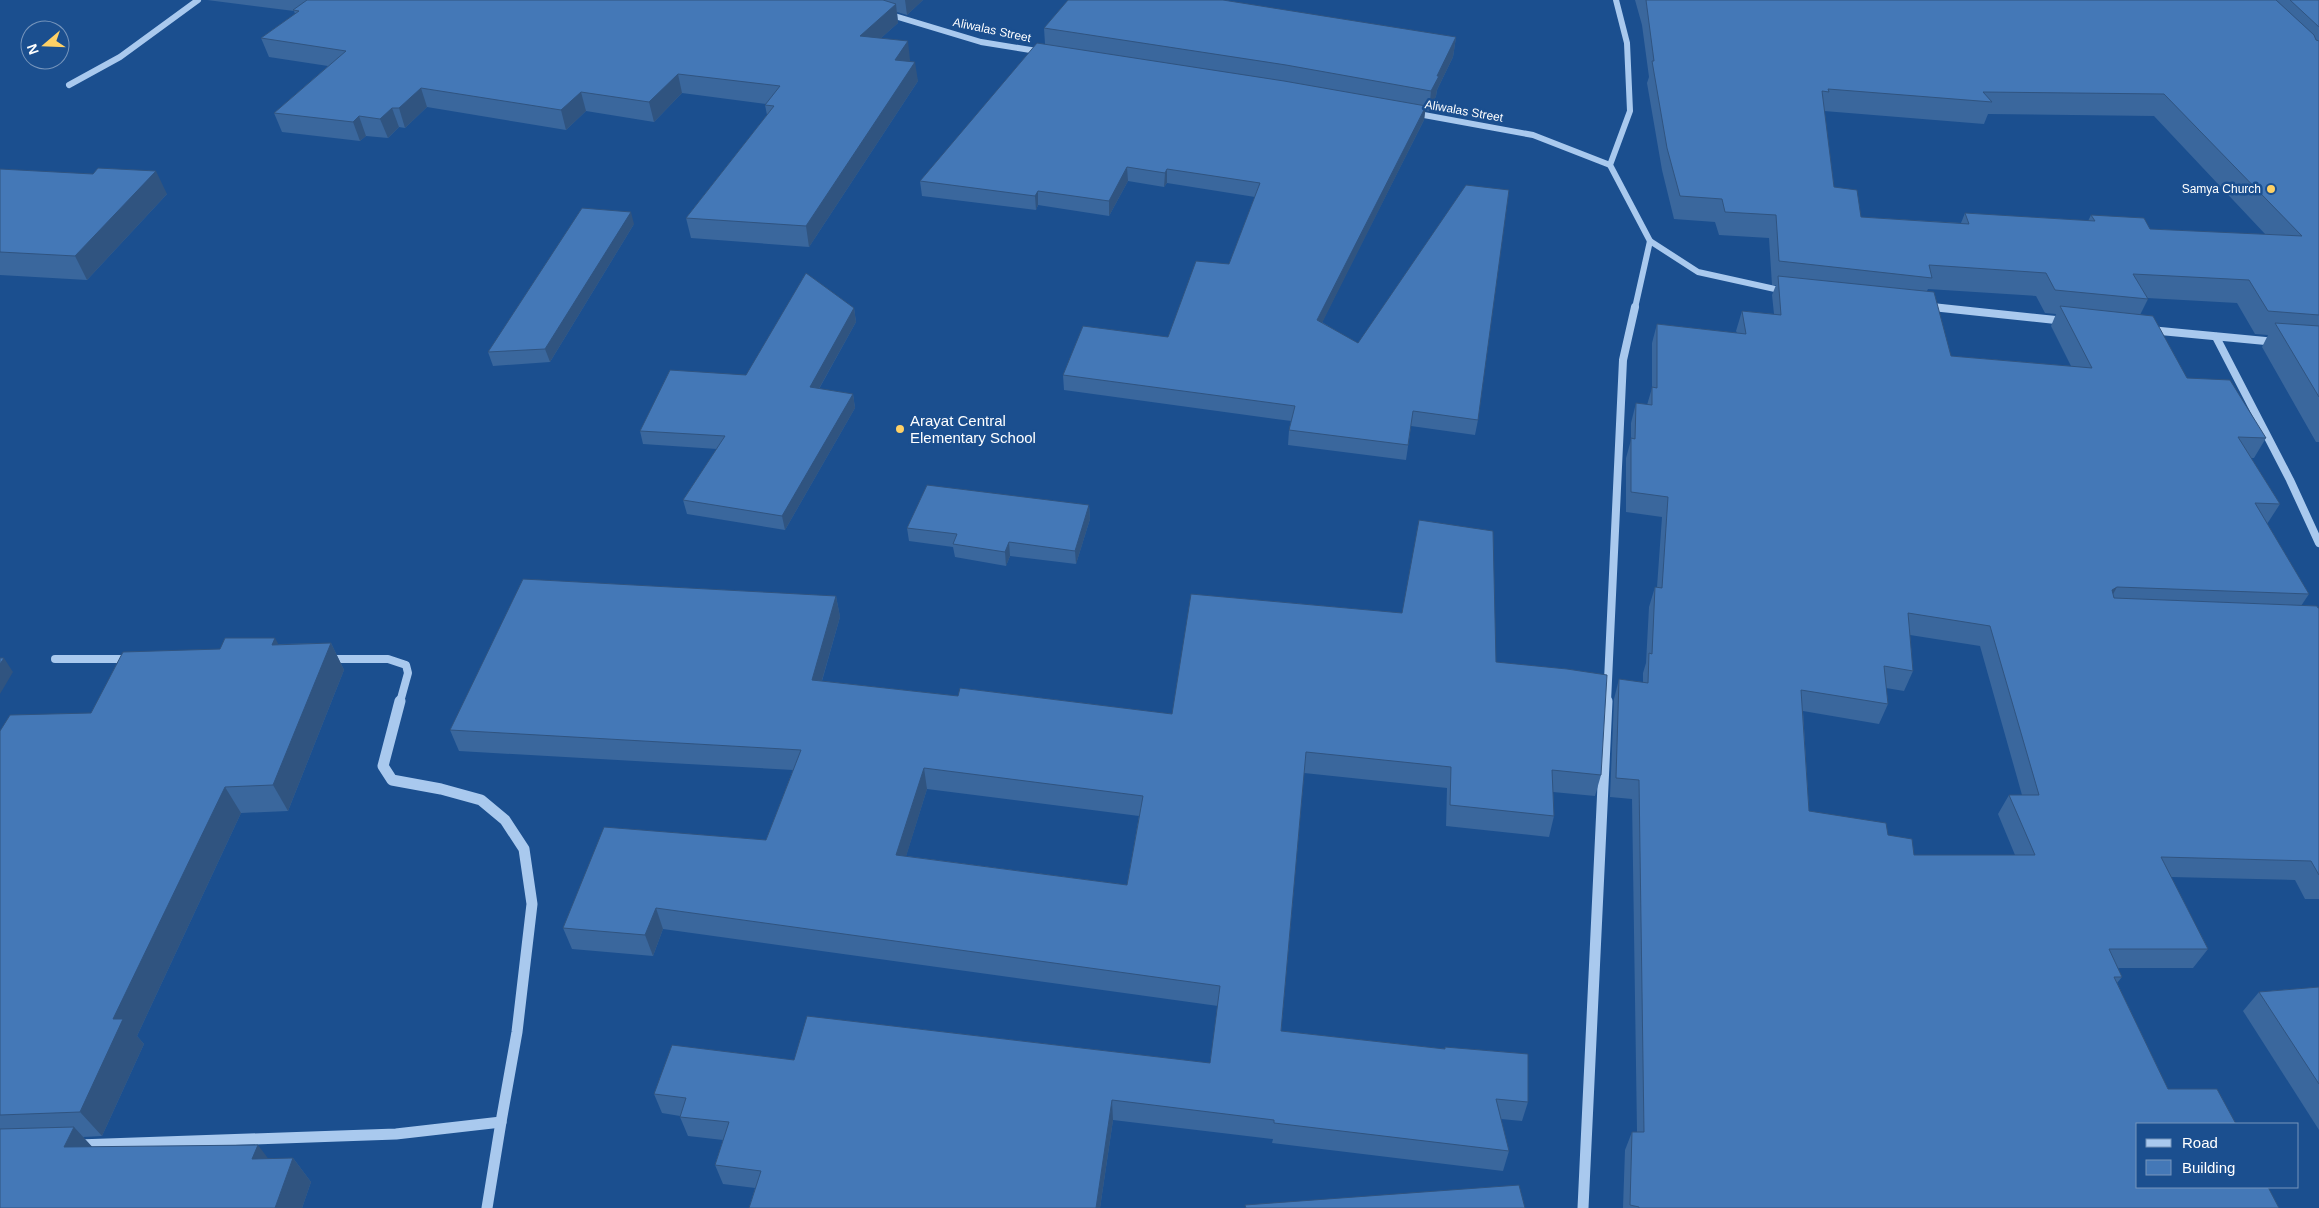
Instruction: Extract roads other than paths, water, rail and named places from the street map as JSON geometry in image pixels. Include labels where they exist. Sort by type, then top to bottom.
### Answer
[{"type":"street","points":[[69,85],[98,73],[120,59],[198,0]]},
{"type":"street","points":[[1616,0],[1627,43],[1630,111],[1610,165],[1650,240],[1698,272],[1773,290],[1793,292]]},
{"type":"street","name":"Aliwalas Street","points":[[878,11],[982,42],[1047,53]]},
{"type":"street","name":"Aliwalas Street","points":[[1409,112],[1533,135],[1610,165]]},
{"type":"street","points":[[1583,1208],[1623,360],[1650,240]]},
{"type":"street","points":[[1921,306],[2078,322]]},
{"type":"street","points":[[2137,329],[2282,342]]},
{"type":"street","points":[[2216,337],[2290,480],[2319,543]]},
{"type":"street","points":[[55,659],[143,659]]},
{"type":"street","points":[[320,659],[388,659],[406,665],[408,673],[383,766],[392,780],[441,789],[481,800],[505,820],[524,850],[532,904],[517,1032],[487,1208]]},
{"type":"street","points":[[69,1145],[396,1134],[501,1122]]},
{"type":"place","name":"Samya Church","points":[[2271,189]]},
{"type":"place","name":"Arayat Central Elementary School","points":[[900,429]]}]
